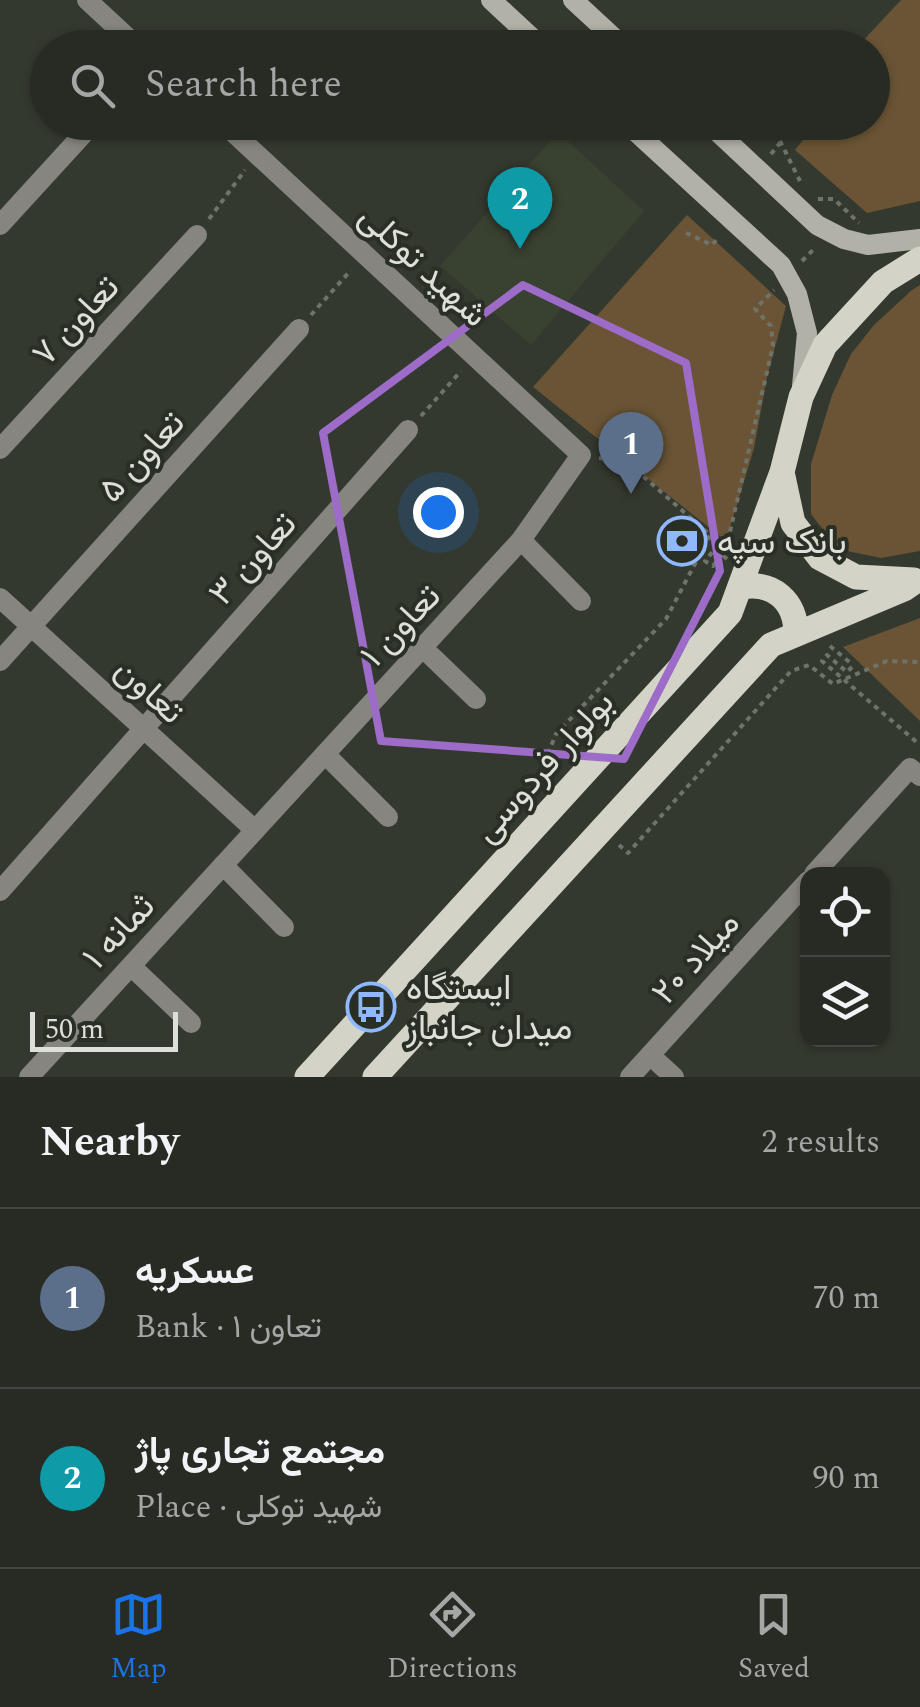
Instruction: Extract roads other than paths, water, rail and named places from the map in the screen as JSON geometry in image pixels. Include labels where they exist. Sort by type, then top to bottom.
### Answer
[{"type":"main road","points":[[490,0],[523,30]]},
{"type":"main road","points":[[573,0],[606,30]]},
{"type":"main road","points":[[645,140],[781,265],[797,294],[807,332],[801,398]]},
{"type":"main road","points":[[726,140],[817,226],[844,240],[868,245],[920,239]]},
{"type":"main road","name":"بولوار فردوسی","points":[[307,1077],[730,613],[782,472],[801,398],[825,345],[883,282],[920,259]]},
{"type":"main road","points":[[782,472],[794,523],[820,558],[856,577],[918,580]]},
{"type":"main road","points":[[375,1077],[771,646],[918,580]]},
{"type":"main road","points":[[740,588],[762,586],[781,595],[794,612],[796,634]]},
{"type":"street","points":[[86,0],[120,30]]},
{"type":"street","points":[[0,225],[78,140]]},
{"type":"street","name":"شهید توکلی","points":[[242,140],[581,455]]},
{"type":"street","name":"تعاون ۷","points":[[0,450],[198,235]]},
{"type":"street","name":"تعاون ۵","points":[[0,661],[299,329]]},
{"type":"street","name":"تعاون ۳","points":[[0,891],[408,430]]},
{"type":"street","name":"تعاون ۱","points":[[256,830],[521,540],[581,455]]},
{"type":"street","points":[[521,540],[582,602]]},
{"type":"street","name":"تعاون","points":[[0,598],[256,830]]},
{"type":"street","points":[[423,648],[476,699]]},
{"type":"street","points":[[326,754],[388,817]]},
{"type":"street","points":[[821,867],[915,772]]},
{"type":"street","name":"ثمانه ۱","points":[[35,1075],[256,830]]},
{"type":"street","points":[[223,866],[284,927]]},
{"type":"street","name":"میلاد ۲۰","points":[[630,1077],[800,890]]},
{"type":"street","points":[[131,966],[191,1023]]},
{"type":"street","points":[[650,1055],[674,1077]]},
{"type":"place","name":"مجتمع تجاری پاژ","points":[[520,249]]},
{"type":"place","name":"عسکریه","points":[[631,494]]},
{"type":"place","name":"بانک سپه","points":[[682,541]]},
{"type":"place","name":"ایستگاه میدان جانباز","points":[[371,1007]]}]
